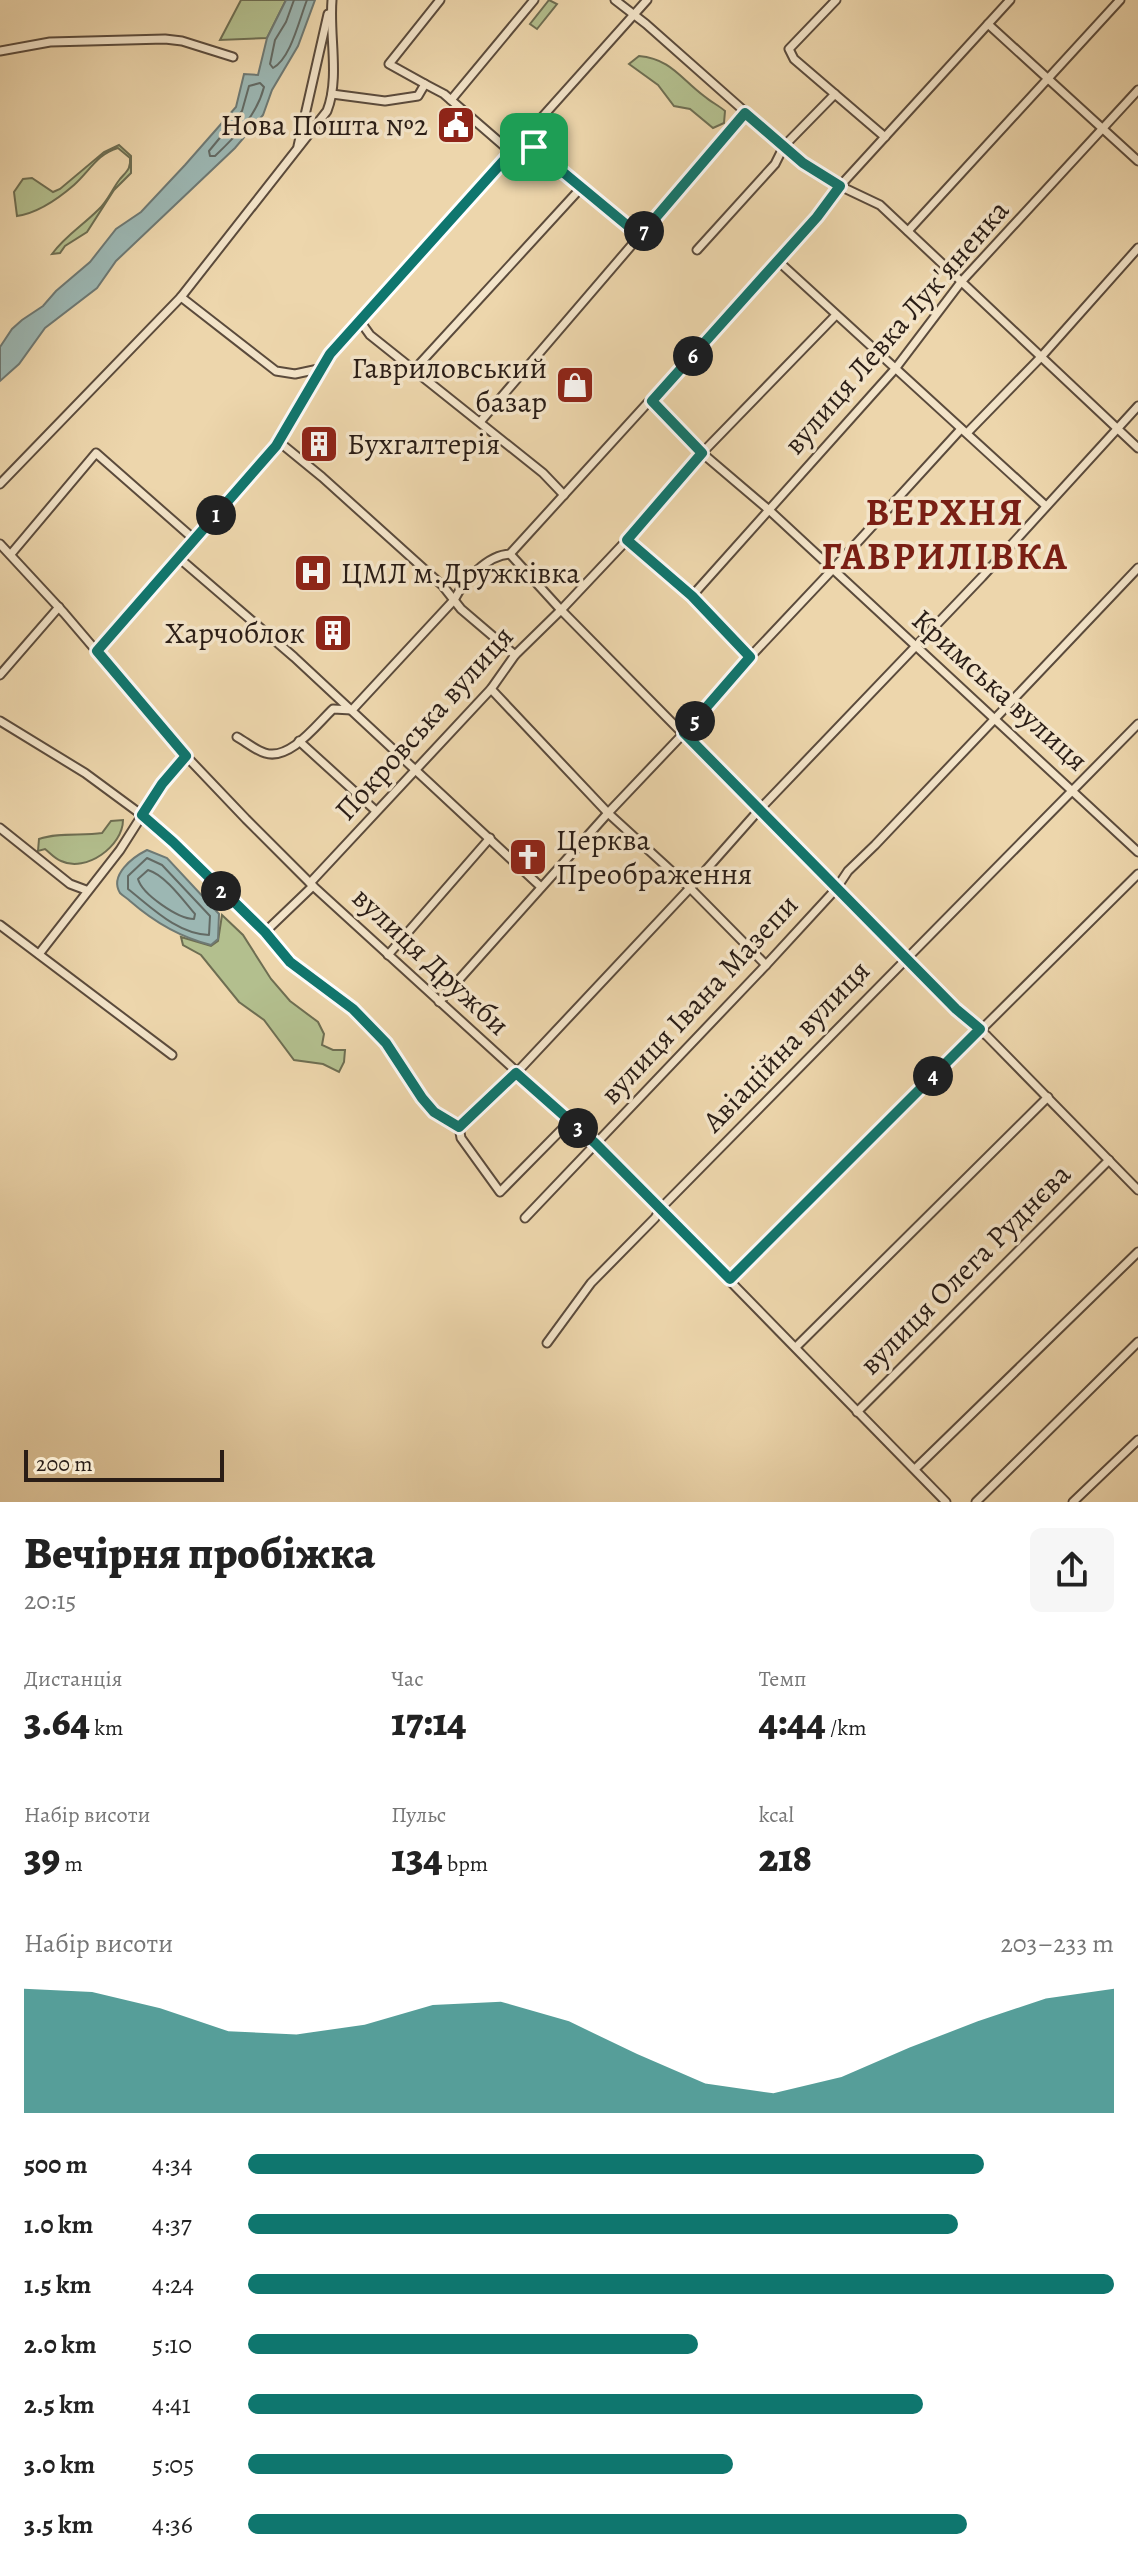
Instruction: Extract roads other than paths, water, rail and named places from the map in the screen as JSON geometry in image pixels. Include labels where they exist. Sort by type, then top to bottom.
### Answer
[{"type":"street","points":[[297,150],[332,0]]},
{"type":"street","points":[[0,484],[181,297],[327,111],[332,94],[332,0]]},
{"type":"street","points":[[447,97],[534,0]]},
{"type":"street","points":[[615,0],[803,163],[840,186],[880,205],[1138,448]]},
{"type":"street","points":[[97,651],[278,441],[330,354],[647,0]]},
{"type":"street","points":[[836,0],[789,49],[794,59],[885,137]]},
{"type":"street","points":[[352,710],[454,600],[459,589],[492,557],[510,554],[652,401],[817,217],[840,186],[1010,0]]},
{"type":"street","points":[[908,231],[1120,0]]},
{"type":"street","points":[[438,1],[389,64],[447,97],[511,152]]},
{"type":"street","points":[[988,24],[1138,161]]},
{"type":"street","points":[[0,51],[50,42],[165,39],[182,41],[233,57]]},
{"type":"street","points":[[332,94],[385,101],[418,96],[425,84]]},
{"type":"street","name":"вулиця Левка Лук'яненка","points":[[692,596],[895,369],[961,282],[1138,90]]},
{"type":"street","points":[[697,250],[775,164],[784,146],[835,94]]},
{"type":"street","points":[[480,422],[745,113]]},
{"type":"street","points":[[523,139],[639,237]]},
{"type":"street","points":[[555,164],[557,172],[639,237]]},
{"type":"street","points":[[414,370],[579,190]]},
{"type":"street","points":[[439,1002],[750,657],[964,431],[1041,357],[1138,248]]},
{"type":"street","points":[[778,261],[1046,506]]},
{"type":"street","points":[[181,297],[276,371],[295,374],[323,368]]},
{"type":"street","name":"Покровська вулиця","points":[[265,932],[491,689],[515,655],[627,540],[702,453],[836,315]]},
{"type":"street","points":[[360,321],[370,335],[543,473],[564,495]]},
{"type":"street","name":"Кримська вулиця","points":[[652,401],[702,453],[769,510],[1138,852]]},
{"type":"street","points":[[459,1127],[516,1073],[1138,406]]},
{"type":"street","points":[[278,441],[443,586],[454,600],[515,655]]},
{"type":"street","points":[[11,554],[96,453],[195,540]]},
{"type":"street","points":[[627,540],[692,596],[750,657]]},
{"type":"street","name":"вулиця Дружби","points":[[0,544],[59,607],[186,756],[312,884],[595,1143],[946,1502]]},
{"type":"street","points":[[510,554],[561,610],[836,889],[980,1029],[1138,1190]]},
{"type":"street","points":[[179,558],[416,768],[541,887]]},
{"type":"street","name":"вулиця Івана Мазепи","points":[[525,1218],[766,965],[836,889],[848,871],[1138,568]]},
{"type":"street","points":[[0,675],[59,607]]},
{"type":"street","points":[[491,689],[608,813],[690,888],[766,965]]},
{"type":"street","points":[[237,737],[267,754],[278,754],[299,741],[333,709],[352,710]]},
{"type":"street","points":[[0,721],[85,773],[173,842],[265,932],[290,962],[353,1009],[386,1043],[428,1105],[459,1127]]},
{"type":"street","name":"Авіаційна вулиця","points":[[547,1343],[591,1283],[655,1218],[661,1208],[1138,724]]},
{"type":"street","points":[[299,741],[376,811]]},
{"type":"street","points":[[39,954],[120,850],[162,784],[186,756]]},
{"type":"street","points":[[0,828],[70,884],[86,890]]},
{"type":"street","points":[[388,955],[490,838]]},
{"type":"street","points":[[730,1279],[1138,874]]},
{"type":"street","points":[[0,925],[172,1055]]},
{"type":"street","points":[[796,1347],[1048,1097]]},
{"type":"street","points":[[459,1127],[461,1138],[500,1192],[570,1121]]},
{"type":"street","name":"вулиця Олега Руднєва","points":[[856,1412],[1109,1160]]},
{"type":"street","points":[[915,1469],[1138,1252]]},
{"type":"street","points":[[976,1502],[1138,1342]]},
{"type":"street","points":[[1073,1502],[1138,1440]]},
{"type":"water","points":[[286,0],[315,0],[298,46],[272,90],[263,115],[235,148],[116,261],[97,288],[45,328],[19,364],[0,381],[0,347],[12,329],[43,306],[90,262],[116,229],[141,212],[236,107],[244,74],[258,75],[267,38]]},
{"type":"water","points":[[147,850],[167,858],[219,914],[218,939],[211,945],[168,928],[120,893],[117,886],[120,873],[129,862]]},
{"type":"place","name":"Нова Пошта №2","points":[[456,125]]},
{"type":"place","name":"Гавриловський базар","points":[[575,385]]},
{"type":"place","name":"Бухгалтерія","points":[[319,444]]},
{"type":"place","name":"ЦМЛ м.Дружківка","points":[[313,573]]},
{"type":"place","name":"Харчоблок","points":[[333,633]]},
{"type":"place","name":"Церква Преображення","points":[[528,857]]},
{"type":"district","name":"ВЕРХНЯ ГАВРИЛІВКА","points":[[945,534]]}]
